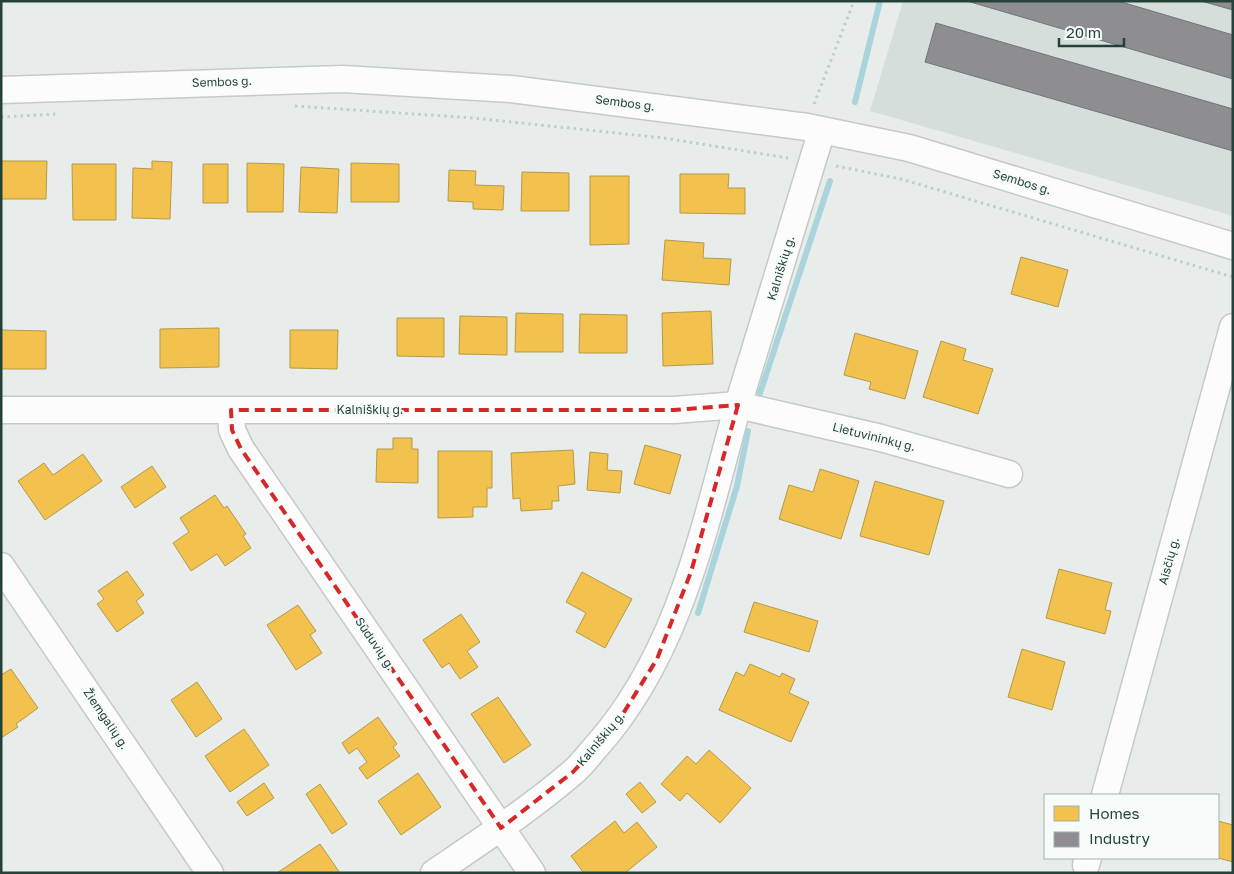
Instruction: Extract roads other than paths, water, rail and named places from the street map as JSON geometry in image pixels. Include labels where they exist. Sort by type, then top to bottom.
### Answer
[{"type":"street","name":"Sembos g.","points":[[1,90],[343,79],[511,89],[815,128],[909,148],[1233,246]]},
{"type":"street","name":"Kalniškių g.","points":[[434,873],[501,828],[573,772],[616,725],[656,659],[691,572],[738,406],[814,162],[815,128]]},
{"type":"street","name":"Aisčių g.","points":[[1105,794],[1233,327]]},
{"type":"street","name":"Kalniškių g.","points":[[1,410],[674,410],[738,406]]},
{"type":"street","name":"Lietuvininkų g.","points":[[738,406],[881,438],[1009,474]]},
{"type":"street","name":"Sūduvių g.","points":[[231,410],[232,430],[241,449],[532,873]]},
{"type":"street","name":"Žiemgalių g.","points":[[1,566],[210,873]]},
{"type":"waterway","points":[[855,102],[880,1]]},
{"type":"waterway","points":[[760,393],[830,181]]},
{"type":"waterway","points":[[698,613],[737,486],[748,431]]}]
